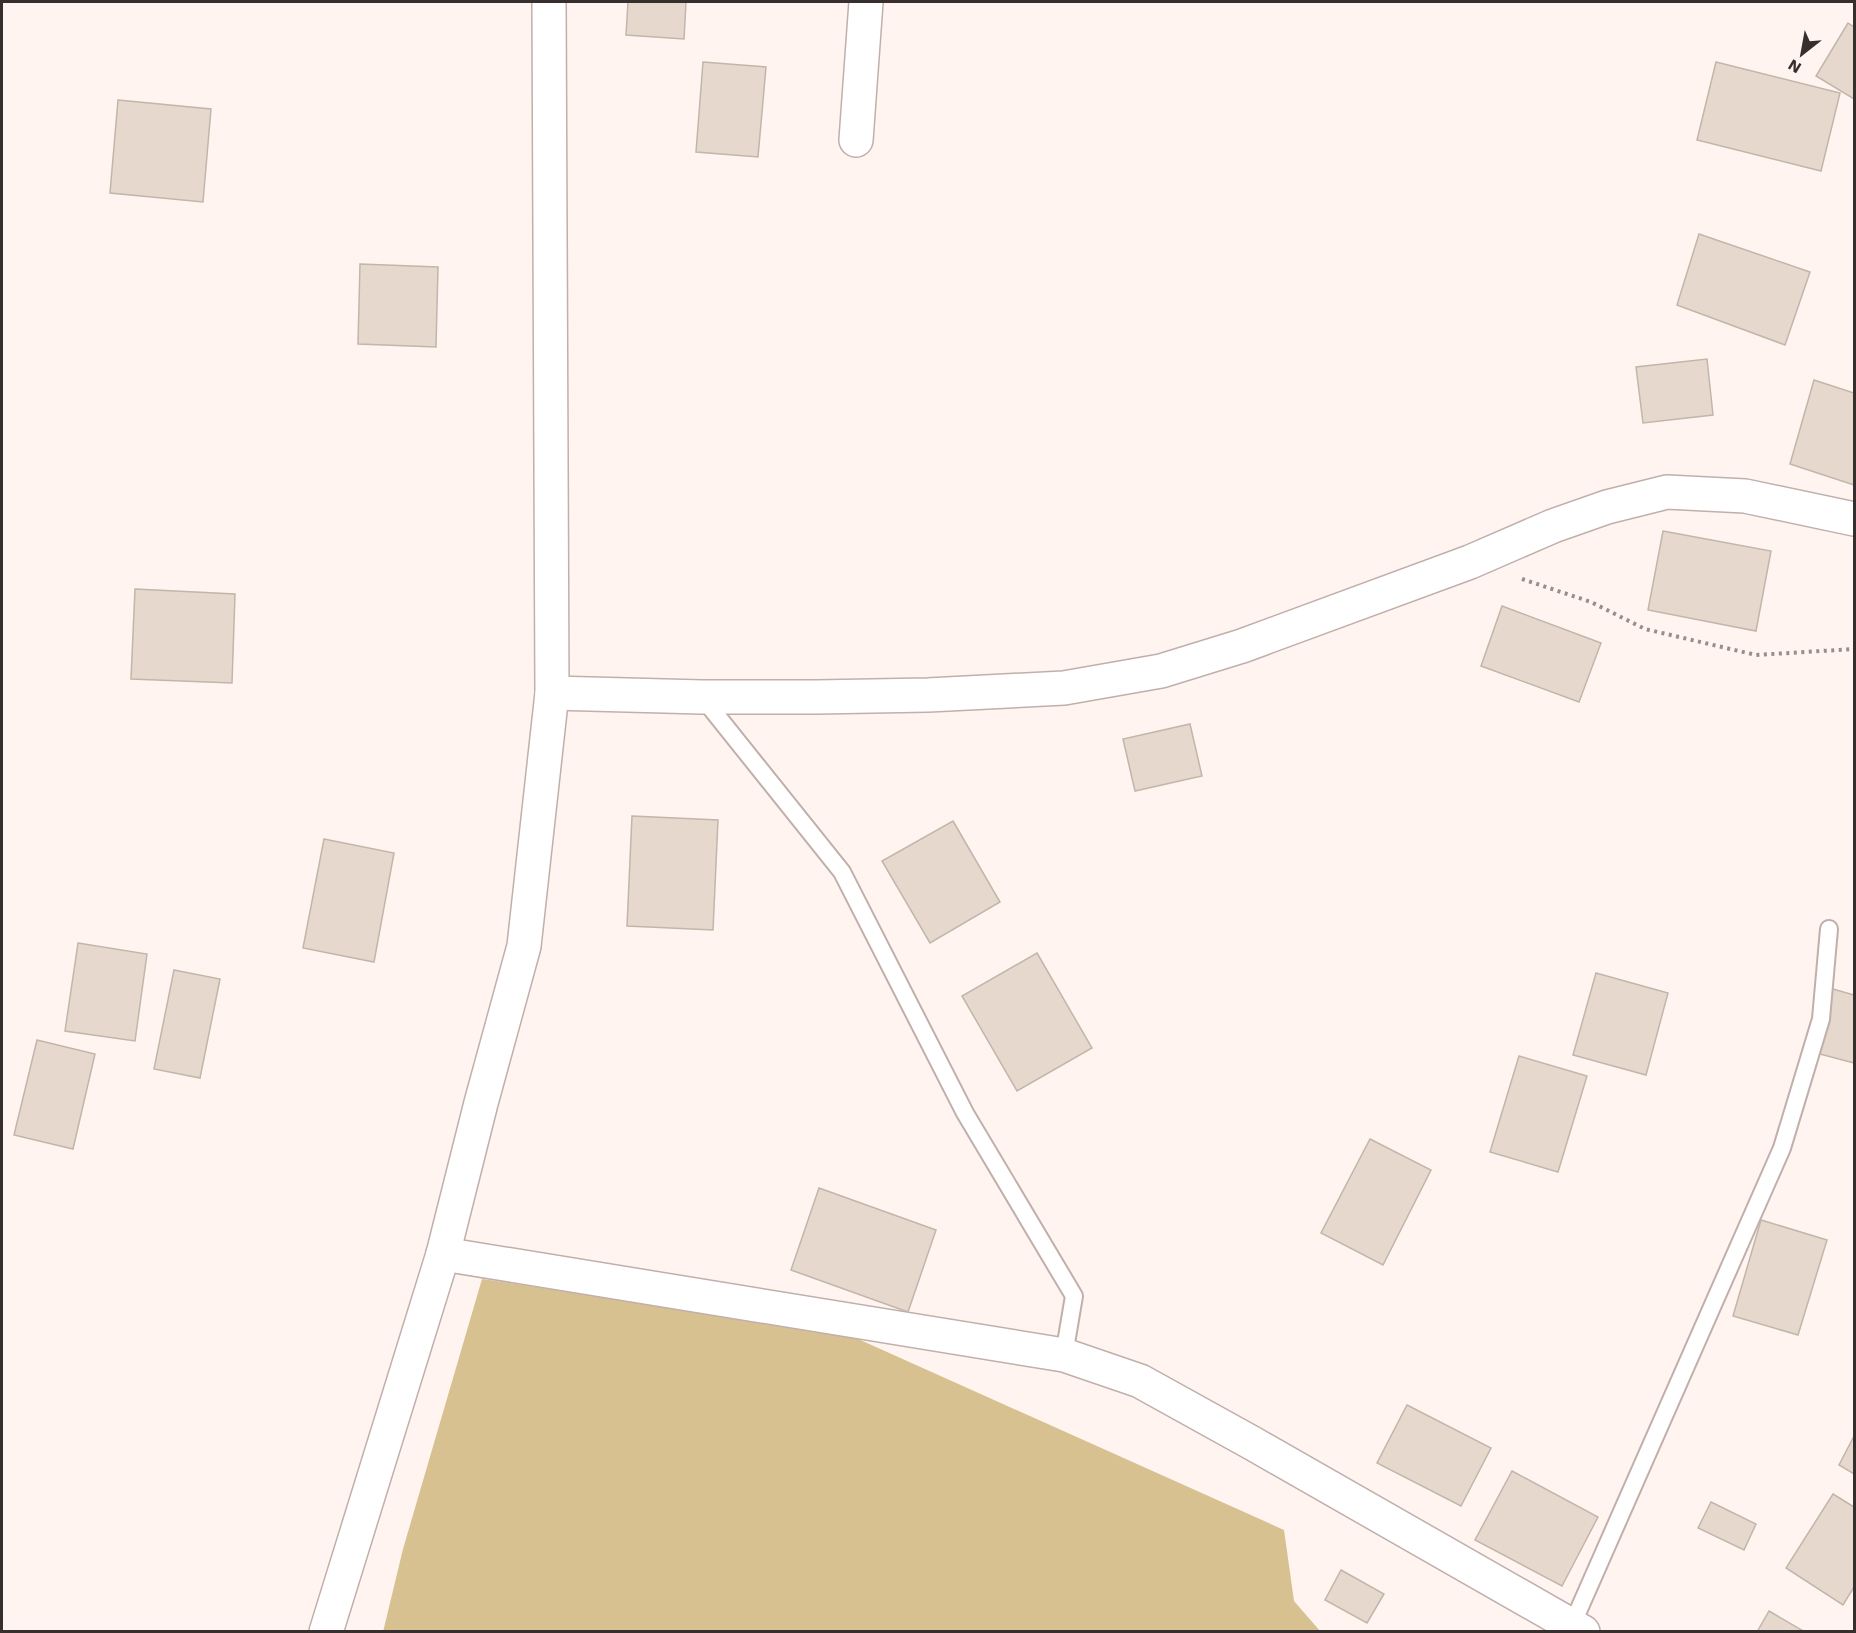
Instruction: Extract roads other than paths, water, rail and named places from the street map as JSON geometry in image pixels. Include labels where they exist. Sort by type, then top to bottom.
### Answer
[{"type":"street","points":[[326,1632],[443,1254],[524,946],[552,693],[549,2]]},
{"type":"street","points":[[856,140],[866,2]]},
{"type":"street","points":[[552,693],[702,697],[905,696],[1064,688],[1161,671],[1242,646],[1470,562],[1553,526],[1607,507],[1667,492],[1745,496],[1854,519]]},
{"type":"street","points":[[443,1254],[1064,1355],[1140,1381],[1577,1628]]},
{"type":"lane","points":[[702,697],[842,872],[965,1113],[1074,1296],[1064,1355]]},
{"type":"lane","points":[[1577,1628],[1782,1148],[1821,1019],[1829,929]]}]
